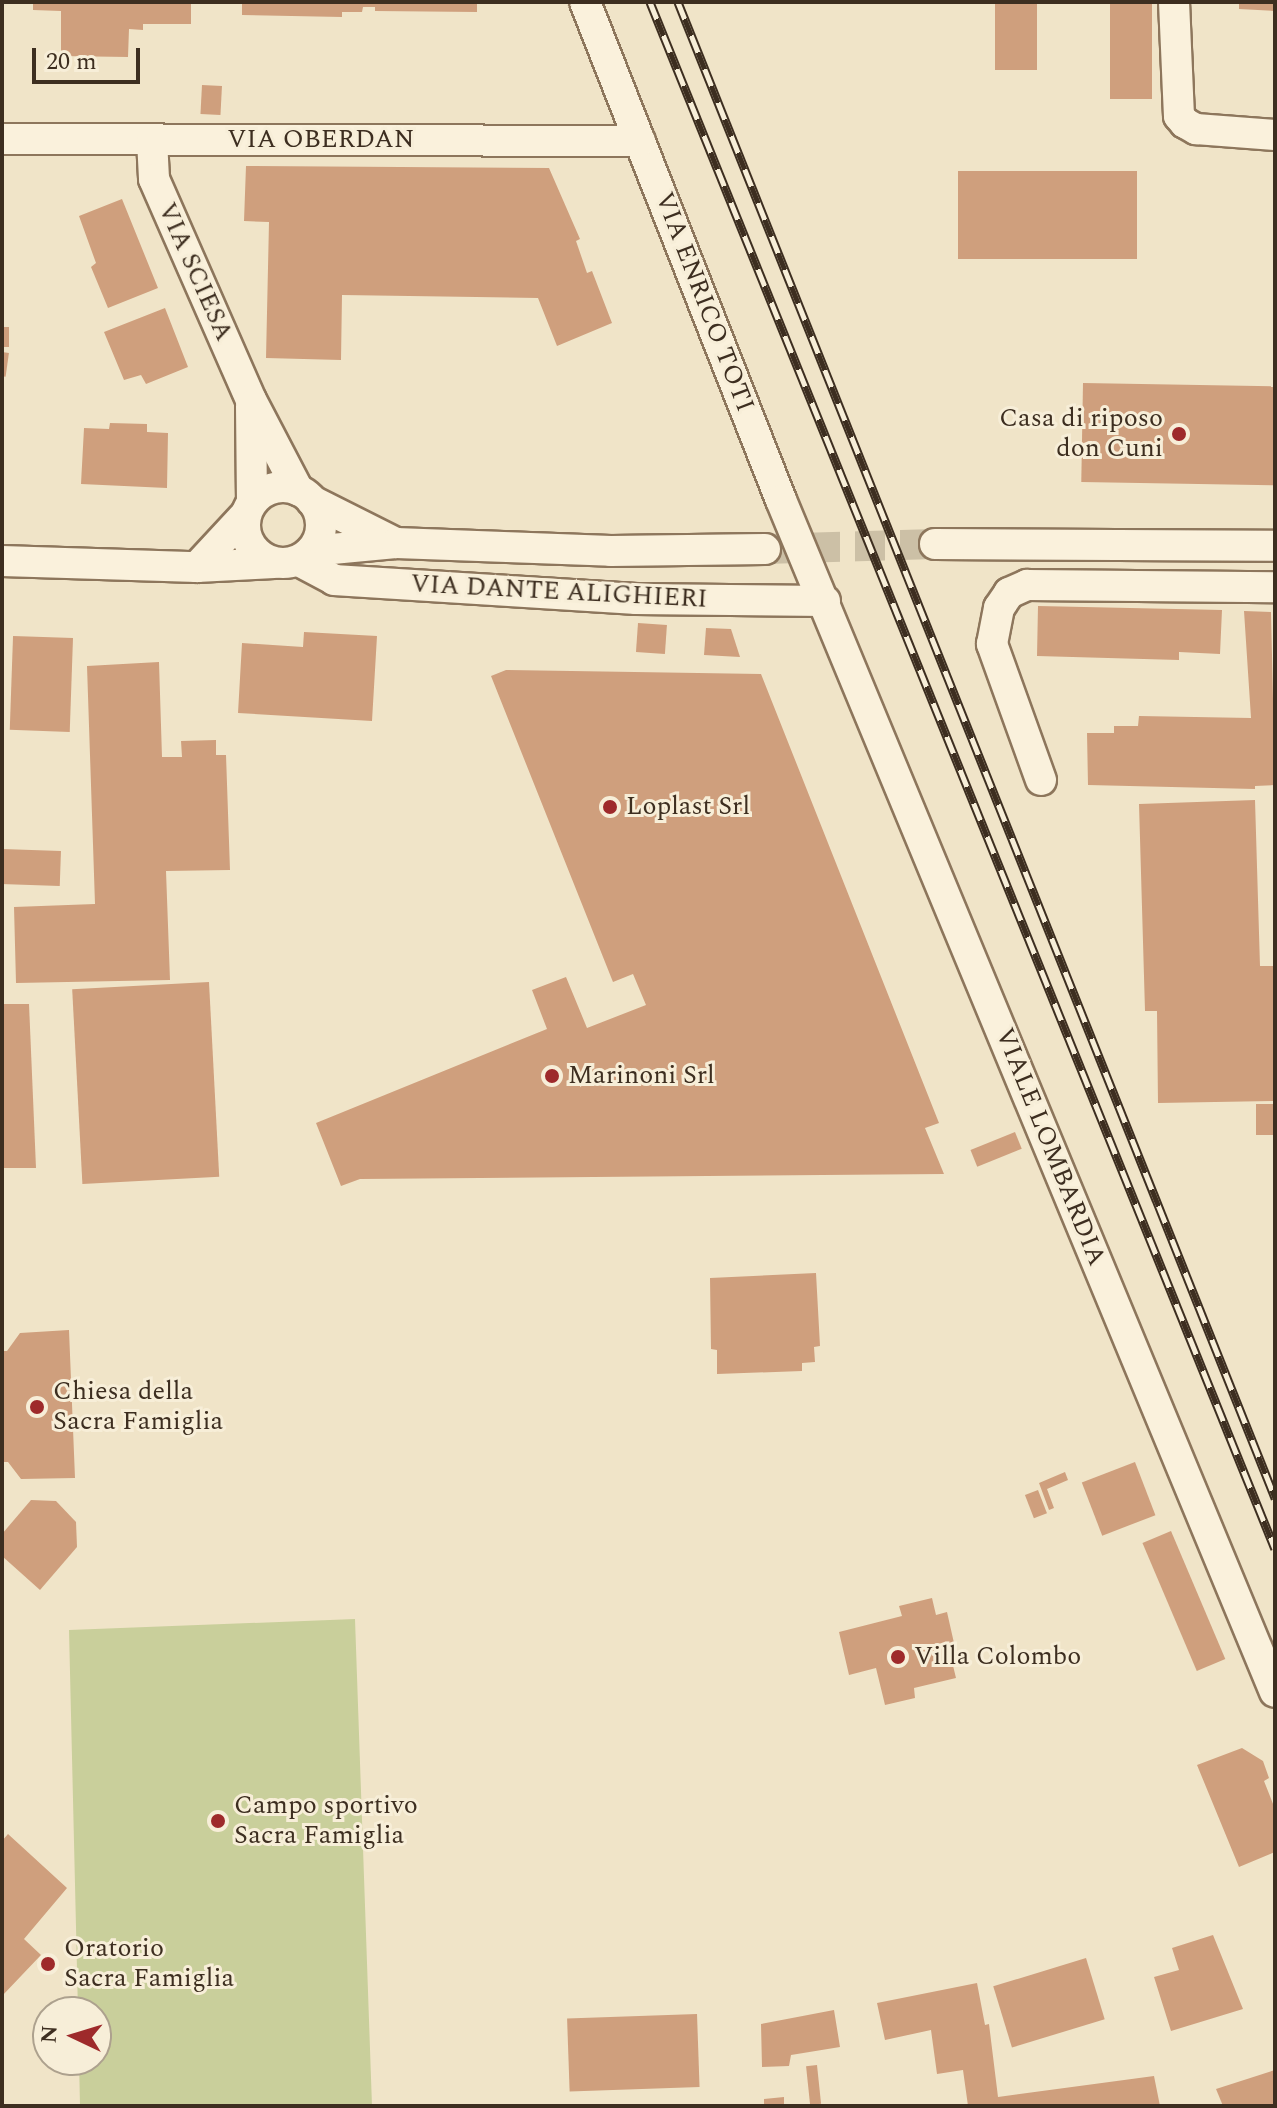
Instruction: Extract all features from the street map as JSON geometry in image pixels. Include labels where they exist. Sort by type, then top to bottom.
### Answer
[{"type":"street","name":"VIA ENRICO TOTI","points":[[585,2],[781,500],[825,601]]},
{"type":"street","points":[[1174,2],[1179,116],[1196,129],[1275,135]]},
{"type":"street","name":"VIA OBERDAN","points":[[2,139],[640,141]]},
{"type":"street","name":"VIA SCIESA","points":[[152,140],[154,179],[251,400],[305,496]]},
{"type":"street","name":"VIA SCIESA","points":[[249,508],[251,400]]},
{"type":"street","points":[[197,567],[249,508],[273,488],[305,496],[321,521],[317,542],[295,558]]},
{"type":"street","name":"VIA DANTE ALIGHIERI","points":[[305,496],[396,543]]},
{"type":"street","name":"VIA DANTE ALIGHIERI","points":[[249,508],[246,539],[262,558],[295,558],[334,580],[636,599],[825,601]]},
{"type":"street","name":"VIA DANTE ALIGHIERI","points":[[2,561],[197,567],[295,558],[396,543],[595,551],[765,549]]},
{"type":"street","points":[[935,544],[1275,546]]},
{"type":"street","points":[[1041,780],[992,644],[999,608],[1009,593],[1027,585],[1275,587]]},
{"type":"street","name":"VIALE LOMBARDIA","points":[[825,601],[1275,1692]]},
{"type":"green space","name":"Campo sportivo Sacra Famiglia","points":[[355,1619],[372,2106],[80,2106],[79,2076],[112,2076],[112,1996],[78,1996],[69,1630]]},
{"type":"building","points":[[33,2],[191,2],[191,24],[143,24],[143,30],[129,29],[128,57],[61,56],[61,11],[33,10]]},
{"type":"building","points":[[242,2],[477,2],[477,12],[375,11],[375,7],[363,7],[362,12],[342,12],[342,17],[242,15]]},
{"type":"building","points":[[995,2],[1037,2],[1037,70],[995,70]]},
{"type":"building","points":[[1110,2],[1152,2],[1152,99],[1110,99]]},
{"type":"building","points":[[1239,2],[1275,2],[1275,11],[1239,9]]},
{"type":"building","points":[[202,85],[222,86],[220,115],[200,114]]},
{"type":"building","points":[[246,166],[549,168],[580,239],[576,241],[587,273],[592,271],[612,323],[557,346],[538,298],[342,295],[341,360],[266,358],[269,222],[244,221]]},
{"type":"building","points":[[958,171],[1137,171],[1137,259],[958,259]]},
{"type":"building","points":[[122,199],[158,288],[108,308],[91,267],[96,263],[79,216]]},
{"type":"building","points":[[165,308],[188,367],[146,384],[141,375],[124,380],[104,332]]},
{"type":"building","points":[[2,327],[9,327],[9,347],[2,347]]},
{"type":"building","points":[[2,352],[9,353],[6,377],[2,376]]},
{"type":"building","name":"Casa di riposo don Cuni","points":[[1083,383],[1275,386],[1273,485],[1081,482]]},
{"type":"building","points":[[110,423],[147,424],[147,432],[168,433],[167,488],[81,484],[84,428],[109,429]]},
{"type":"building","points":[[1038,606],[1222,610],[1220,654],[1179,652],[1179,660],[1037,656]]},
{"type":"building","points":[[1244,611],[1271,612],[1275,785],[1255,786],[1255,789],[1088,785],[1087,733],[1114,733],[1114,726],[1138,726],[1139,716],[1251,718]]},
{"type":"building","points":[[638,623],[667,625],[665,654],[636,652]]},
{"type":"building","points":[[706,628],[731,629],[740,657],[704,655]]},
{"type":"building","points":[[304,632],[377,636],[372,721],[238,713],[242,643],[303,647]]},
{"type":"building","points":[[13,636],[73,638],[70,732],[10,730]]},
{"type":"building","points":[[159,662],[162,757],[182,757],[181,741],[216,740],[216,755],[226,755],[230,870],[166,871],[170,980],[16,983],[14,907],[95,904],[87,666]]},
{"type":"building","points":[[506,670],[761,674],[939,1123],[925,1128],[944,1174],[360,1179],[341,1186],[316,1123],[547,1029],[532,990],[566,977],[587,1028],[646,1005],[633,974],[613,982],[491,676]]},
{"type":"building","points":[[1255,800],[1260,966],[1275,966],[1275,1101],[1158,1103],[1157,1011],[1145,1011],[1139,804]]},
{"type":"building","points":[[2,849],[61,851],[60,886],[2,884]]},
{"type":"building","points":[[209,982],[219,1177],[82,1184],[72,989]]},
{"type":"building","points":[[2,1004],[29,1004],[36,1168],[2,1168]]},
{"type":"building","points":[[1256,1104],[1275,1104],[1275,1135],[1256,1135]]},
{"type":"building","points":[[1015,1132],[1022,1149],[977,1167],[970,1150]]},
{"type":"building","points":[[816,1273],[820,1346],[814,1347],[815,1362],[802,1363],[802,1371],[717,1374],[717,1350],[711,1349],[710,1278]]},
{"type":"building","name":"Chiesa della Sacra Famiglia","points":[[69,1330],[75,1478],[21,1479],[8,1462],[2,1462],[2,1351],[7,1351],[20,1333]]},
{"type":"building","points":[[1135,1462],[1155,1515],[1102,1536],[1082,1482]]},
{"type":"building","points":[[1065,1472],[1068,1480],[1047,1489],[1054,1508],[1049,1510],[1039,1483]]},
{"type":"building","points":[[1038,1490],[1047,1513],[1034,1518],[1025,1495]]},
{"type":"building","points":[[31,1500],[56,1501],[76,1522],[77,1547],[40,1590],[2,1556],[2,1534]]},
{"type":"building","points":[[1171,1531],[1225,1659],[1197,1671],[1142,1543]]},
{"type":"building","name":"Villa Colombo","points":[[932,1598],[936,1615],[947,1612],[954,1643],[948,1645],[956,1678],[914,1688],[915,1698],[885,1705],[876,1668],[849,1675],[839,1632],[902,1616],[899,1606]]},
{"type":"building","points":[[1242,1748],[1263,1761],[1269,1778],[1264,1781],[1275,1809],[1275,1852],[1239,1867],[1197,1765]]},
{"type":"building","points":[[8,1834],[67,1888],[24,1939],[41,1955],[2,1996],[2,1841]]},
{"type":"building","points":[[1213,1935],[1243,2009],[1171,2031],[1154,1977],[1179,1970],[1172,1948]]},
{"type":"building","points":[[1086,1958],[1105,2019],[1012,2048],[993,1986]]},
{"type":"building","points":[[977,1983],[985,2025],[989,2024],[998,2097],[1154,2076],[1160,2106],[968,2106],[963,2070],[937,2074],[931,2030],[885,2040],[877,2003]]},
{"type":"building","points":[[834,2010],[840,2047],[791,2055],[789,2066],[762,2067],[761,2024]]},
{"type":"building","points":[[697,2014],[700,2087],[570,2091],[567,2019]]},
{"type":"building","points":[[817,2065],[821,2104],[810,2105],[806,2066]]},
{"type":"building","points":[[1275,2070],[1275,2106],[1223,2106],[1216,2089]]},
{"type":"building","points":[[784,2097],[784,2106],[764,2106],[764,2099]]},
{"type":"tunnel","points":[[765,549],[935,544]]},
{"type":"railway","points":[[650,2],[1275,1549]]},
{"type":"railway","points":[[678,2],[1275,1498]]},
{"type":"place","name":"Casa di riposo don Cuni","points":[[1179,434]]},
{"type":"place","name":"Loplast Srl","points":[[610,807]]},
{"type":"place","name":"Marinoni Srl","points":[[552,1076]]},
{"type":"place","name":"Chiesa della Sacra Famiglia","points":[[37,1407]]},
{"type":"place","name":"Villa Colombo","points":[[898,1657]]},
{"type":"place","name":"Campo sportivo Sacra Famiglia","points":[[218,1821]]},
{"type":"place","name":"Oratorio Sacra Famiglia","points":[[48,1964]]}]
